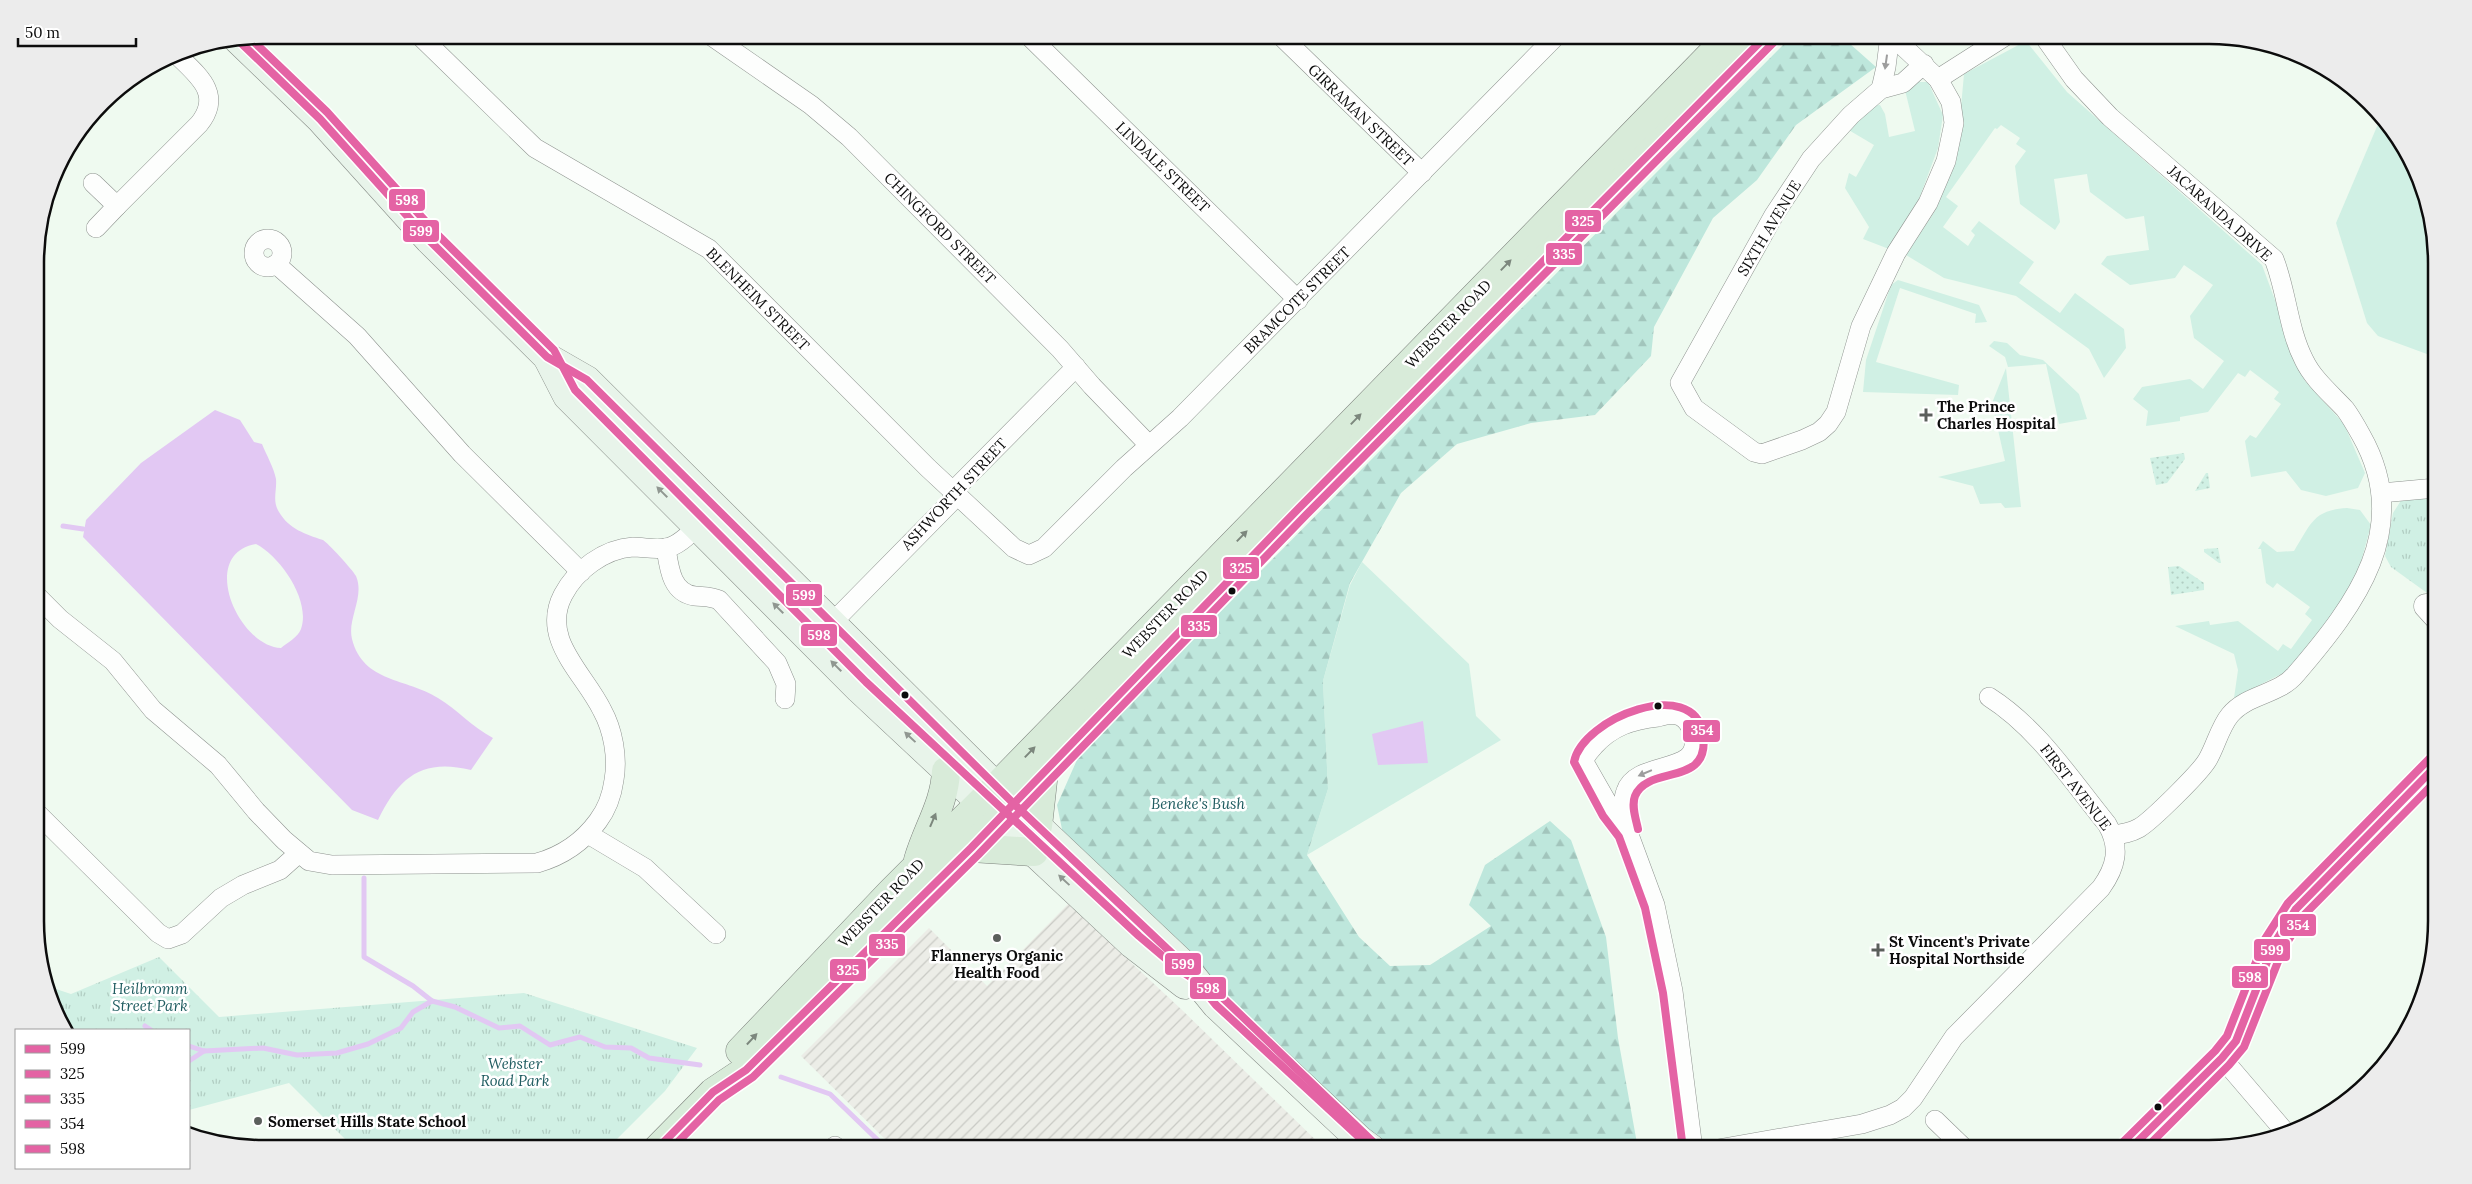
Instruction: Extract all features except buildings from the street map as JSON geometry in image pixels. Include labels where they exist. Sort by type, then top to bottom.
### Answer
[{"type":"main road","name":"WEBSTER ROAD","points":[[666,1140],[713,1092],[746,1070],[971,848],[997,803],[1721,44]]},
{"type":"main road","name":"WEBSTER ROAD","points":[[713,1092],[733,1059],[916,866],[997,803],[1044,772],[1299,508],[1758,44]]},
{"type":"main road","points":[[243,45],[320,119],[418,228],[547,357],[567,396],[705,517],[822,633],[1036,839],[1132,944],[1172,977],[1216,1005],[1360,1140]]},
{"type":"main road","points":[[822,633],[946,771],[997,803]]},
{"type":"main road","points":[[916,866],[924,839],[944,795],[946,771]]},
{"type":"main road","points":[[1036,839],[1044,772]]},
{"type":"main road","points":[[971,848],[1036,839]]},
{"type":"street","name":"BLENHEIM STREET","points":[[428,44],[535,148],[709,249],[955,493],[1014,548],[1030,555]]},
{"type":"street","name":"CHINGFORD STREET","points":[[724,44],[830,120],[1076,367],[1149,445]]},
{"type":"street","name":"LINDALE STREET","points":[[1037,44],[1298,300]]},
{"type":"street","name":"GIRRAMAN STREET","points":[[1289,44],[1422,173]]},
{"type":"street","name":"BRAMCOTE STREET","points":[[1030,555],[1044,548],[1149,445],[1180,418],[1422,173],[1541,44]]},
{"type":"street","points":[[1881,89],[1889,44]]},
{"type":"street","points":[[1901,44],[1938,79],[1993,44]]},
{"type":"street","name":"JACARANDA DRIVE","points":[[2049,44],[2074,79],[2110,117],[2274,259],[2283,282],[2294,335],[2304,361],[2347,411],[2361,435],[2371,453],[2380,493],[2381,528],[2376,552],[2365,581],[2295,676],[2278,688],[2260,695],[2234,710],[2228,717],[2207,760],[2199,771],[2140,827],[2127,833],[2113,835]]},
{"type":"street","points":[[96,228],[204,119],[210,103],[209,93],[200,79],[181,59]]},
{"type":"street","name":"SIXTH AVENUE","points":[[1924,64],[1903,83],[1881,89],[1850,115],[1811,159],[1774,216],[1680,383],[1694,408],[1754,452],[1769,452],[1802,440],[1828,424],[1836,412],[1861,326],[1896,252],[1928,203],[1946,161],[1954,123],[1951,102],[1938,79]]},
{"type":"street","points":[[93,182],[117,206]]},
{"type":"street","points":[[276,264],[301,289],[357,336],[462,454],[581,572]]},
{"type":"street","name":"ASHWORTH STREET","points":[[822,633],[950,503],[960,484],[1076,367]]},
{"type":"street","points":[[2380,493],[2428,489]]},
{"type":"street","points":[[44,602],[113,661],[153,710],[218,765],[256,811],[299,853],[309,860],[324,865],[524,864],[553,858],[588,834],[606,808],[614,785],[616,761],[607,719],[594,694],[568,657],[558,637],[557,616],[559,606],[568,587],[581,572],[612,552],[631,548],[666,548],[678,542],[705,517]]},
{"type":"street","points":[[666,548],[671,577],[679,588],[692,596],[708,596],[718,600],[772,656],[784,677],[786,699]]},
{"type":"street","name":"FIRST AVENUE","points":[[1769,1140],[1876,1121],[1902,1108],[1913,1098],[1954,1037],[2101,888],[2111,873],[2117,847],[2113,835],[2029,729],[2007,708],[1989,697]]},
{"type":"street","points":[[1628,832],[1612,811],[1589,773],[1585,758],[1600,740],[1620,726],[1639,720],[1679,715],[1686,720],[1691,729],[1694,740],[1692,750],[1676,765],[1644,772],[1629,784],[1625,793],[1624,803],[1628,832],[1647,879],[1660,923],[1673,991],[1692,1140]]},
{"type":"street","points":[[2138,1140],[2222,1058],[2241,1033],[2274,944],[2296,909],[2428,773]]},
{"type":"street","points":[[44,820],[158,933],[168,939],[182,934],[221,898],[243,885],[280,870],[299,853]]},
{"type":"street","points":[[588,834],[645,868],[716,934]]},
{"type":"street","points":[[2222,1058],[2282,1128]]},
{"type":"street","points":[[1935,1120],[1956,1140]]},
{"type":"shaded area","points":[[215,410],[240,420],[254,442],[262,444],[274,470],[276,504],[283,518],[298,530],[323,540],[356,576],[358,592],[351,631],[358,653],[366,664],[376,672],[438,698],[478,729],[493,738],[471,770],[439,767],[426,769],[414,774],[394,792],[378,820],[352,810],[83,537],[86,520],[141,463]],"holes":[[[256,544],[266,550],[284,569],[292,581],[302,606],[303,618],[300,632],[281,648],[265,643],[251,632],[239,617],[231,599],[227,581],[229,564],[239,551]]]},
{"type":"shaded area","points":[[1423,721],[1428,763],[1378,765],[1372,734]]},
{"type":"shaded area","points":[[1068,904],[1181,1009],[1316,1140],[886,1140],[801,1056],[929,928],[987,986]]},
{"type":"green space","name":"Beneke's Bush","points":[[1784,44],[1850,44],[1876,67],[1796,125],[1757,180],[1713,218],[1654,327],[1651,356],[1595,415],[1531,423],[1457,444],[1401,493],[1350,583],[1323,681],[1328,789],[1307,855],[1359,937],[1390,966],[1430,965],[1491,926],[1469,905],[1485,865],[1550,821],[1571,840],[1606,937],[1618,1038],[1636,1140],[1377,1140],[1345,1117],[1064,839],[1057,805],[1080,753]]},
{"type":"green space","points":[[2020,44],[2028,44],[2067,92],[2262,265],[2305,381],[2344,424],[2365,473],[2358,488],[2326,496],[2301,490],[2286,471],[2251,477],[2245,441],[2250,435],[2256,438],[2281,404],[2274,399],[2279,392],[2250,370],[2245,377],[2238,373],[2208,412],[2180,417],[2180,421],[2146,426],[2148,411],[2133,399],[2142,387],[2190,379],[2203,389],[2224,361],[2194,338],[2190,316],[2213,285],[2184,265],[2175,278],[2130,285],[2101,264],[2107,256],[2149,250],[2144,216],[2126,219],[2090,192],[2087,174],[2054,179],[2060,222],[2055,230],[2020,204],[2015,166],[2026,151],[2016,144],[2020,138],[2001,125],[1997,129],[1995,128],[1946,197],[1958,206],[1943,227],[1968,246],[1975,235],[1971,231],[1979,221],[2034,262],[2019,283],[2060,313],[2075,293],[2124,329],[2126,348],[2104,378],[2089,349],[2016,296],[1944,278],[1906,255],[1935,211],[1956,162],[1964,74]]},
{"type":"green space","points":[[1911,82],[1928,82],[1943,115],[1938,148],[1919,199],[1889,249],[1863,239],[1869,227],[1845,188],[1849,173],[1856,177],[1874,145],[1847,129],[1866,106],[1880,105],[1885,114],[1889,137],[1915,131],[1905,90]]},
{"type":"green space","points":[[2378,124],[2406,166],[2421,206],[2428,249],[2428,354],[2378,336],[2367,323],[2336,223]]},
{"type":"green space","points":[[1898,280],[1979,305],[1987,322],[1975,323],[1976,314],[1900,288],[1876,362],[1959,385],[1958,395],[1863,392],[1866,360],[1891,285]]},
{"type":"green space","points":[[1994,341],[2007,343],[2020,355],[2043,360],[2079,394],[2087,419],[2059,424],[2046,364],[2008,367],[2005,357],[1989,346]]},
{"type":"green space","points":[[2006,368],[2021,507],[2005,508],[2001,503],[1980,504],[1973,486],[1938,477],[2005,461],[1992,403]]},
{"type":"green space","points":[[2184,453],[2185,459],[2167,483],[2156,485],[2150,458]]},
{"type":"green space","points":[[2206,473],[2208,473],[2210,488],[2195,491]]},
{"type":"green space","points":[[2428,497],[2428,594],[2391,567],[2385,556],[2393,513],[2402,499]]},
{"type":"green space","points":[[2336,509],[2360,510],[2371,525],[2355,584],[2289,670],[2234,698],[2238,670],[2234,654],[2175,626],[2209,621],[2210,625],[2238,621],[2278,651],[2283,644],[2291,649],[2312,620],[2305,614],[2310,607],[2277,583],[2273,588],[2266,583],[2261,549],[2258,549],[2263,541],[2277,552],[2294,551],[2309,526],[2320,515]]},
{"type":"green space","points":[[2218,548],[2221,563],[2204,552],[2204,549]]},
{"type":"green space","points":[[1362,562],[1469,664],[1476,716],[1501,740],[1307,855],[1328,789],[1323,681],[1350,585]]},
{"type":"green space","points":[[2179,566],[2204,583],[2204,590],[2171,595],[2168,567]]},
{"type":"green space","name":"Webster Road Park","points":[[159,957],[219,1017],[524,993],[697,1048],[665,1091],[616,1140],[346,1140],[289,1083],[190,1110],[190,1029],[72,1029],[54,988],[71,994]]},
{"type":"waterway","points":[[63,526],[83,529]]},
{"type":"waterway","points":[[364,878],[364,957],[413,986],[432,1001]]},
{"type":"waterway","points":[[190,1046],[204,1051],[263,1048],[297,1055],[337,1053],[368,1044],[401,1028],[413,1012],[432,1001],[455,1007],[499,1028],[520,1026],[550,1045],[580,1037],[605,1047],[631,1048],[649,1058],[700,1065]]},
{"type":"waterway","points":[[145,1026],[150,1029]]},
{"type":"waterway","points":[[190,1060],[204,1051]]},
{"type":"waterway","points":[[781,1077],[830,1094],[878,1140]]},
{"type":"transit line","name":"598","points":[[256,44],[327,112],[436,233],[554,350],[575,390],[866,682],[1139,936],[1178,969],[1223,998],[1371,1140]]},
{"type":"transit line","name":"325","points":[[666,1140],[713,1092],[746,1070],[971,848],[1299,508],[1758,44]]},
{"type":"transit line","name":"335","points":[[680,1140],[719,1100],[753,1077],[978,855],[1306,515],[1772,44]]},
{"type":"transit line","name":"599","points":[[243,45],[320,119],[429,240],[547,357],[587,380],[1013,803],[1181,962],[1216,1005],[1362,1140]]},
{"type":"transit line","name":"354","points":[[1638,829],[1634,804],[1635,796],[1642,786],[1652,780],[1688,769],[1698,762],[1703,751],[1703,734],[1695,716],[1680,707],[1660,705],[1638,709],[1616,718],[1596,731],[1581,746],[1574,762],[1603,816],[1619,837],[1645,908],[1663,993],[1682,1140]]},
{"type":"transit line","name":"598","points":[[2125,1140],[2215,1051],[2227,1036],[2265,939],[2288,903],[2428,760]]},
{"type":"transit line","name":"599","points":[[2139,1140],[2222,1058],[2236,1041],[2274,944],[2296,909],[2428,774]]},
{"type":"transit line","name":"354","points":[[2154,1140],[2229,1065],[2244,1047],[2283,949],[2304,915],[2428,789]]},
{"type":"place","name":"The Prince Charles Hospital","points":[[1926,415]]},
{"type":"place","name":"Flannerys Organic Health Food","points":[[997,938]]},
{"type":"place","name":"St Vincent's Private Hospital Northside","points":[[1878,950]]},
{"type":"place","name":"Somerset Hills State School","points":[[258,1121]]},
{"type":"park label","name":"Heilbromm Street Park","points":[[150,996]]}]
